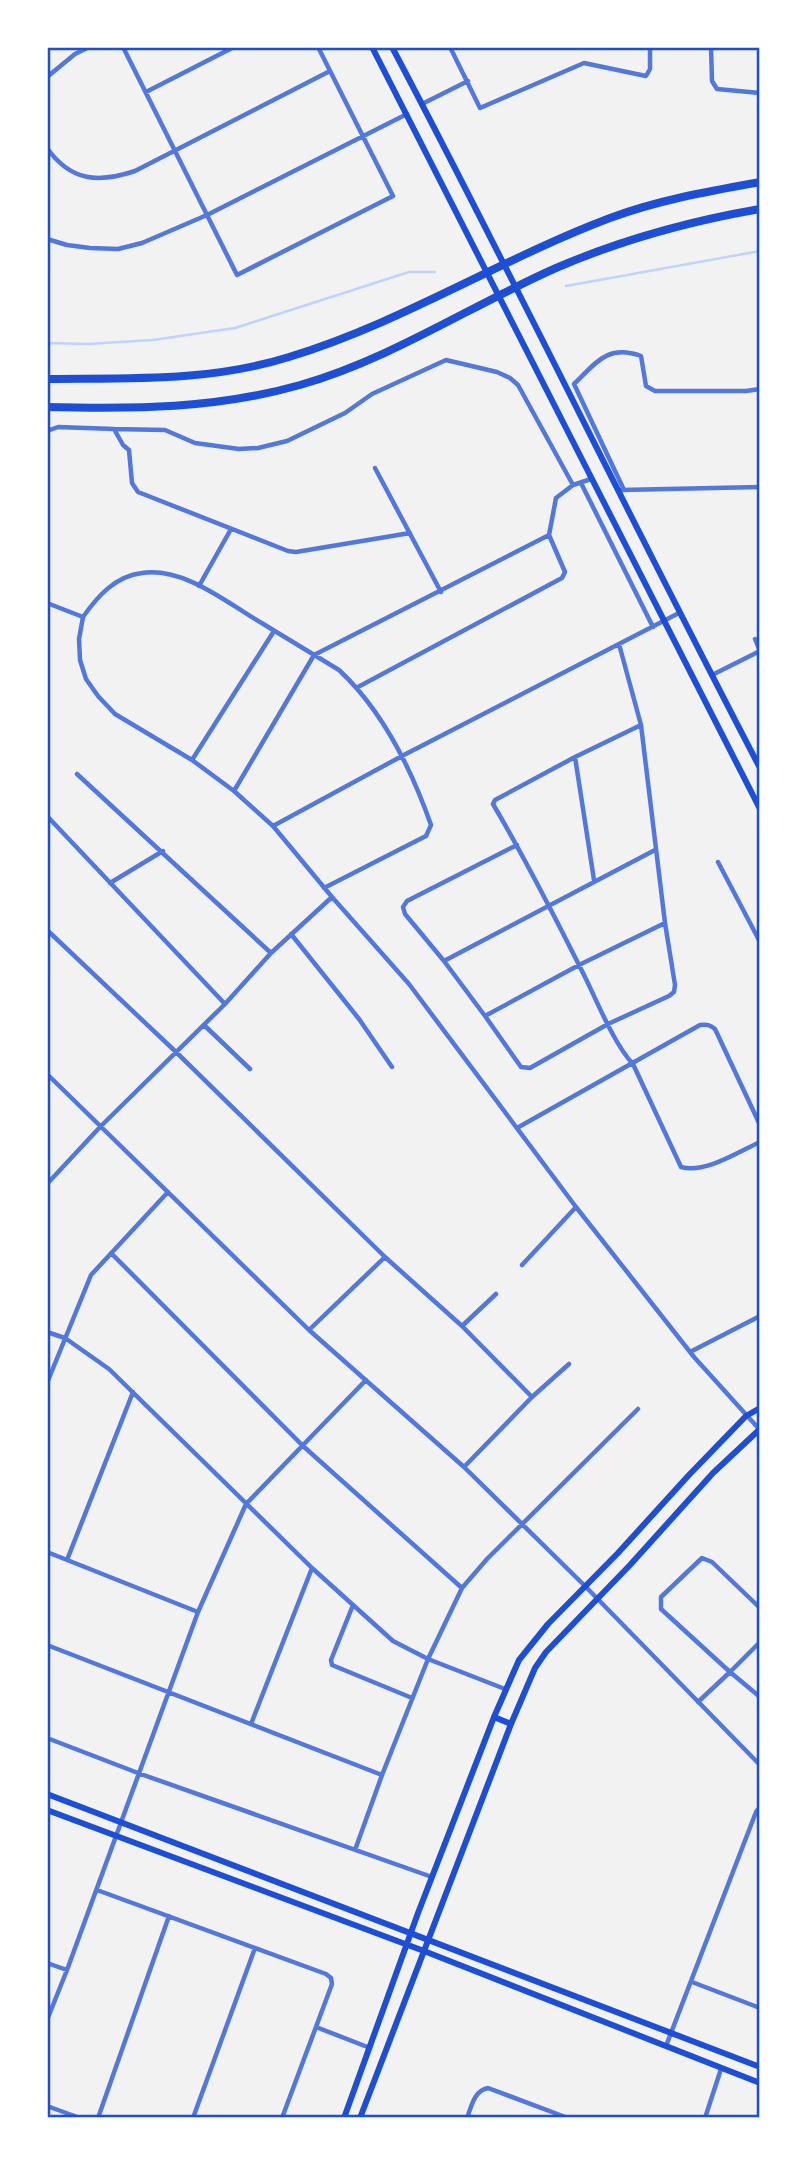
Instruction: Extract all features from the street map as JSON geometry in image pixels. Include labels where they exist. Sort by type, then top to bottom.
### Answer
[{"type":"highway","points":[[47,379],[183,378],[237,371],[290,357],[349,336],[612,217],[694,194],[760,182]]},
{"type":"highway","points":[[47,407],[185,406],[242,399],[301,385],[369,362],[556,268],[621,243],[707,218],[760,209]]},
{"type":"main road","points":[[372,47],[760,809]]},
{"type":"main road","points":[[392,47],[760,768]]},
{"type":"main road","points":[[344,2118],[406,1945],[505,1689],[519,1660],[534,1640],[746,1416],[760,1408]]},
{"type":"main road","points":[[360,2118],[535,1668],[546,1652],[713,1473],[759,1429]]},
{"type":"main road","points":[[494,1717],[511,1724]]},
{"type":"main road","points":[[47,1794],[760,2067]]},
{"type":"main road","points":[[47,1810],[424,1951],[760,2083]]},
{"type":"street","points":[[47,77],[75,54],[89,47]]},
{"type":"street","points":[[123,47],[237,275],[393,196],[318,47]]},
{"type":"street","points":[[146,92],[234,47]]},
{"type":"street","points":[[450,47],[478,106],[483,107],[584,63],[646,76],[650,69],[650,47]]},
{"type":"street","points":[[711,47],[712,81],[718,89],[760,93]]},
{"type":"street","points":[[47,148],[53,157],[81,176],[99,180],[135,171],[330,71]]},
{"type":"street","points":[[422,104],[468,81]]},
{"type":"street","points":[[47,239],[90,248],[118,249],[142,243],[207,215],[407,114]]},
{"type":"street","points":[[760,388],[746,391],[655,391],[646,387],[640,356],[627,352],[616,352],[602,358],[575,384],[620,490],[760,486]]},
{"type":"street","points":[[47,431],[58,427],[165,430],[195,443],[239,449],[258,448],[287,441],[345,413],[372,394],[446,360],[497,372],[518,385],[573,485]]},
{"type":"street","points":[[114,429],[129,450],[132,483],[138,492],[288,551],[296,552],[410,533]]},
{"type":"street","points":[[376,468],[441,592]]},
{"type":"street","points":[[358,687],[562,578],[565,572],[549,536],[556,498],[573,485],[591,479]]},
{"type":"street","points":[[581,483],[653,627]]},
{"type":"street","points":[[199,586],[231,529]]},
{"type":"street","points":[[234,792],[314,655],[549,536]]},
{"type":"street","points":[[324,888],[426,835],[431,825],[402,756],[358,687],[339,670],[199,586],[171,575],[141,573],[121,580],[105,590],[83,617],[79,639],[80,660],[86,679],[98,696],[116,714],[192,760],[273,826],[324,888],[409,984],[576,1207],[691,1352],[759,1429]]},
{"type":"street","points":[[47,603],[83,617]]},
{"type":"street","points":[[273,826],[679,613]]},
{"type":"street","points":[[192,760],[274,631]]},
{"type":"street","points":[[712,675],[760,651],[755,639]]},
{"type":"street","points":[[517,845],[407,901],[403,907],[405,914],[525,1069],[674,992],[640,725],[619,644]]},
{"type":"street","points":[[640,725],[575,757],[495,800],[493,804],[517,845],[608,1024],[633,1063],[681,1167],[691,1170],[704,1167],[760,1142]]},
{"type":"street","points":[[575,757],[594,881]]},
{"type":"street","points":[[77,774],[271,953]]},
{"type":"street","points":[[47,816],[225,1004]]},
{"type":"street","points":[[444,961],[655,850]]},
{"type":"street","points":[[110,883],[163,851]]},
{"type":"street","points":[[718,862],[760,942]]},
{"type":"street","points":[[47,1184],[100,1127],[225,1004],[271,953],[332,897]]},
{"type":"street","points":[[485,1016],[579,965],[665,923]]},
{"type":"street","points":[[47,929],[385,1257],[462,1326],[532,1397]]},
{"type":"street","points":[[291,934],[359,1019],[392,1066]]},
{"type":"street","points":[[204,1025],[250,1069]]},
{"type":"street","points":[[517,1128],[700,1025],[711,1025],[715,1029],[760,1125]]},
{"type":"street","points":[[47,1074],[309,1330],[464,1467],[523,1524],[760,1765]]},
{"type":"street","points":[[47,1383],[91,1275],[168,1192]]},
{"type":"street","points":[[522,1265],[576,1207]]},
{"type":"street","points":[[111,1253],[303,1446],[462,1588]]},
{"type":"street","points":[[309,1330],[385,1257]]},
{"type":"street","points":[[462,1326],[496,1294]]},
{"type":"street","points":[[691,1352],[760,1316]]},
{"type":"street","points":[[47,1332],[65,1338],[109,1369],[312,1568],[393,1641],[428,1659],[505,1689]]},
{"type":"street","points":[[464,1467],[532,1397],[569,1364]]},
{"type":"street","points":[[47,2020],[198,1612],[246,1503],[366,1380]]},
{"type":"street","points":[[67,1560],[133,1392]]},
{"type":"street","points":[[355,1850],[412,1698],[462,1588],[638,1409]]},
{"type":"street","points":[[47,1552],[198,1612]]},
{"type":"street","points":[[760,1608],[712,1562],[702,1558],[661,1597],[661,1609],[760,1697]]},
{"type":"street","points":[[251,1724],[312,1568]]},
{"type":"street","points":[[353,1605],[331,1660],[332,1665],[412,1698]]},
{"type":"street","points":[[698,1702],[760,1642]]},
{"type":"street","points":[[47,1645],[383,1774]]},
{"type":"street","points":[[47,1738],[432,1877]]},
{"type":"street","points":[[666,2046],[760,1807]]},
{"type":"street","points":[[97,1890],[327,1974],[331,1978],[332,1984],[282,2118]]},
{"type":"street","points":[[98,2118],[169,1916]]},
{"type":"street","points":[[192,2118],[255,1948]]},
{"type":"street","points":[[47,1963],[67,1970]]},
{"type":"street","points":[[692,1982],[760,2008]]},
{"type":"street","points":[[316,2027],[370,2048]]},
{"type":"street","points":[[705,2118],[721,2069]]},
{"type":"street","points":[[467,2118],[475,2097],[480,2090],[488,2088],[568,2118]]},
{"type":"street","points":[[47,2106],[80,2118]]},
{"type":"waterway","points":[[566,286],[760,251]]},
{"type":"waterway","points":[[47,343],[87,344],[153,340],[235,328],[409,272],[435,272]]}]
